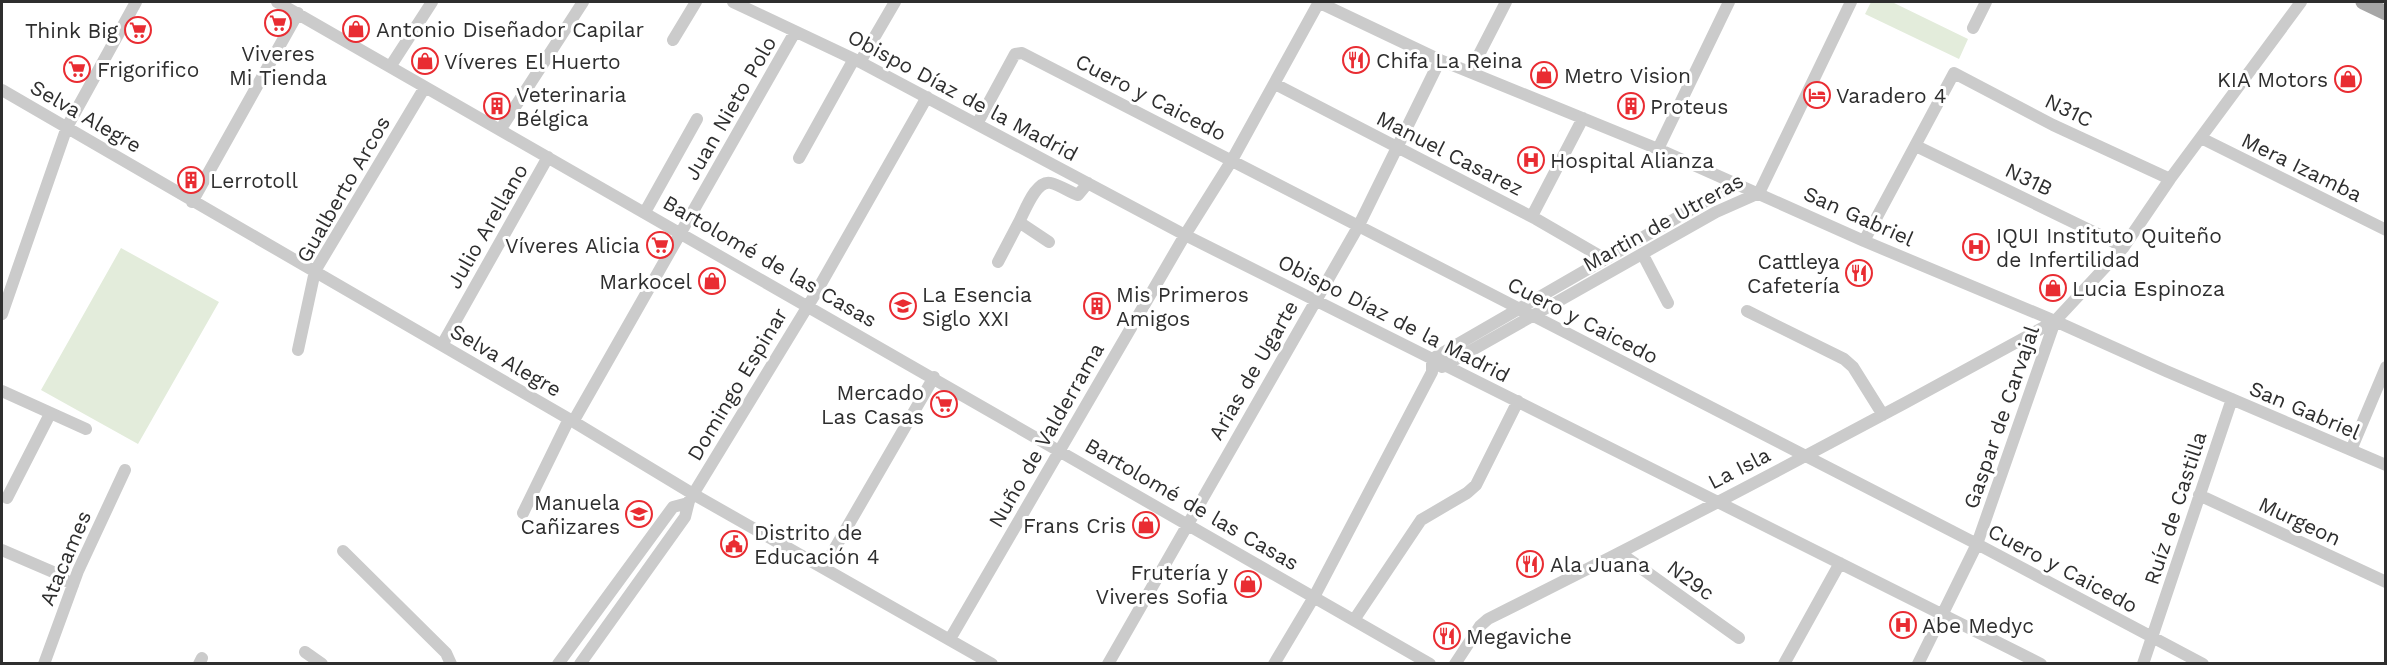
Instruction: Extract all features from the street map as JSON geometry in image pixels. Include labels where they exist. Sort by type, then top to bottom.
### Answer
[{"type":"main road","points":[[2363,2],[2385,13]]},
{"type":"street","points":[[2,314],[67,127],[136,2]]},
{"type":"street","points":[[390,67],[432,2]]},
{"type":"street","points":[[500,130],[583,2]]},
{"type":"street","points":[[672,40],[696,2]]},
{"type":"street","name":"Obispo Díaz de la Madrid","points":[[733,2],[857,60],[1185,235],[1316,300],[1432,364]]},
{"type":"street","points":[[799,158],[857,60],[896,2]]},
{"type":"street","name":"San Gabriel","points":[[1319,2],[1440,60],[1658,149],[1864,241],[2055,321],[2385,465]]},
{"type":"street","name":"Nuño de Valderrama","points":[[950,639],[1185,235],[1232,160],[1319,2]]},
{"type":"street","points":[[1470,72],[1506,2]]},
{"type":"street","points":[[1658,149],[1729,2]]},
{"type":"street","name":"Martin de Utreras","points":[[1432,364],[1447,366],[1716,212],[1759,193],[1851,2]]},
{"type":"street","points":[[1973,28],[1986,2]]},
{"type":"street","name":"Gaspar de Carvajal","points":[[1918,663],[1977,543],[2055,321],[2123,248],[2169,179],[2301,2]]},
{"type":"street","points":[[192,202],[289,6]]},
{"type":"street","name":"Bartolomé de las Casas","points":[[289,6],[390,67],[1430,663]]},
{"type":"street","name":"Juan Nieto Polo","points":[[523,513],[571,421],[795,32]]},
{"type":"street","name":"Cuero y Caicedo","points":[[977,124],[1015,54],[1020,52],[1977,543],[2152,638],[2204,663]]},
{"type":"street","name":"Arias de Ugarte","points":[[1108,663],[1358,227],[1440,60]]},
{"type":"street","name":"N31C","points":[[1916,146],[1953,73],[2053,125],[2169,179]]},
{"type":"street","name":"Manuel Casarez","points":[[1275,84],[1532,216],[1605,259]]},
{"type":"street","name":"Gualberto Arcos","points":[[298,350],[315,271],[425,87]]},
{"type":"street","name":"Selva Alegre","points":[[2,90],[571,421],[691,498],[824,567],[992,663]]},
{"type":"street","name":"Domingo Espinar","points":[[580,663],[685,517],[691,498],[808,305],[927,97]]},
{"type":"street","points":[[1532,216],[1582,118]]},
{"type":"street","points":[[645,212],[697,119]]},
{"type":"street","name":"Mera Izamba","points":[[2201,138],[2385,230]]},
{"type":"street","points":[[1864,241],[1916,146]]},
{"type":"street","name":"N31B","points":[[1916,146],[2123,248]]},
{"type":"street","name":"Julio Arellano","points":[[442,345],[548,157]]},
{"type":"street","points":[[998,262],[1037,188],[1051,183],[1078,195],[1088,183]]},
{"type":"street","name":"Martin de Utreras","points":[[1432,364],[1519,310],[1737,183]]},
{"type":"street","points":[[1019,222],[1049,242]]},
{"type":"street","points":[[1643,255],[1668,303]]},
{"type":"street","points":[[1747,311],[1844,359],[1853,367],[1883,415]]},
{"type":"street","name":"La Isla","points":[[1455,663],[1480,626],[1488,619],[1806,456],[2055,321]]},
{"type":"street","points":[[1274,663],[1314,597],[1432,364]]},
{"type":"street","name":"Obispo Díaz de la Madrid","points":[[1447,366],[2041,663]]},
{"type":"street","points":[[2351,450],[2385,367]]},
{"type":"street","points":[[824,567],[934,377]]},
{"type":"street","points":[[2,391],[86,429]]},
{"type":"street","name":"Ruíz de Castilla","points":[[2143,663],[2232,399]]},
{"type":"street","points":[[1354,620],[1421,520],[1467,493],[1476,485],[1518,401]]},
{"type":"street","points":[[7,498],[50,414]]},
{"type":"street","name":"Atacames","points":[[44,663],[73,585],[125,470]]},
{"type":"street","name":"Murgeon","points":[[2199,495],[2385,582]]},
{"type":"street","name":"Domingo Espinar","points":[[558,663],[673,507],[691,498]]},
{"type":"street","points":[[2,550],[53,572],[73,585]]},
{"type":"street","points":[[343,551],[446,653],[451,663]]},
{"type":"street","name":"N29c","points":[[1620,553],[1739,638]]},
{"type":"street","points":[[1784,663],[1840,563]]},
{"type":"street","points":[[305,652],[322,663]]},
{"type":"green space","points":[[1871,2],[1892,2],[1968,39],[1959,59],[1865,14]]},
{"type":"green space","points":[[121,248],[219,302],[138,444],[41,390]]},
{"type":"place","name":"Viveres Mi Tienda","points":[[278,23]]},
{"type":"place","name":"Antonio Diseñador Capilar","points":[[356,29]]},
{"type":"place","name":"Think Big","points":[[138,30]]},
{"type":"place","name":"Chifa La Reina","points":[[1356,60]]},
{"type":"place","name":"Víveres El Huerto","points":[[425,61]]},
{"type":"place","name":"Frigorifico","points":[[77,69]]},
{"type":"place","name":"Metro Vision","points":[[1544,75]]},
{"type":"place","name":"KIA Motors","points":[[2348,79]]},
{"type":"place","name":"Varadero 4","points":[[1817,95]]},
{"type":"place","name":"Veterinaria Bélgica","points":[[497,106]]},
{"type":"place","name":"Proteus","points":[[1631,106]]},
{"type":"place","name":"Hospital Alianza","points":[[1531,160]]},
{"type":"place","name":"Lerrotoll","points":[[191,180]]},
{"type":"place","name":"Víveres Alicia","points":[[660,245]]},
{"type":"place","name":"IQUI Instituto Quiteño de Infertilidad","points":[[1976,247]]},
{"type":"place","name":"Cattleya Cafetería","points":[[1859,273]]},
{"type":"place","name":"Markocel","points":[[712,281]]},
{"type":"place","name":"Lucia Espinoza","points":[[2053,288]]},
{"type":"place","name":"La Esencia Siglo XXI","points":[[903,306]]},
{"type":"place","name":"Mis Primeros Amigos","points":[[1097,306]]},
{"type":"place","name":"Mercado Las Casas","points":[[944,404]]},
{"type":"place","name":"Manuela Cañizares","points":[[639,514]]},
{"type":"place","name":"Frans Cris","points":[[1146,525]]},
{"type":"place","name":"Distrito de Educación 4","points":[[734,544]]},
{"type":"place","name":"Ala Juana","points":[[1530,564]]},
{"type":"place","name":"Frutería y Viveres Sofia","points":[[1248,584]]},
{"type":"place","name":"Abe Medyc","points":[[1903,625]]},
{"type":"place","name":"Megaviche","points":[[1447,636]]}]
